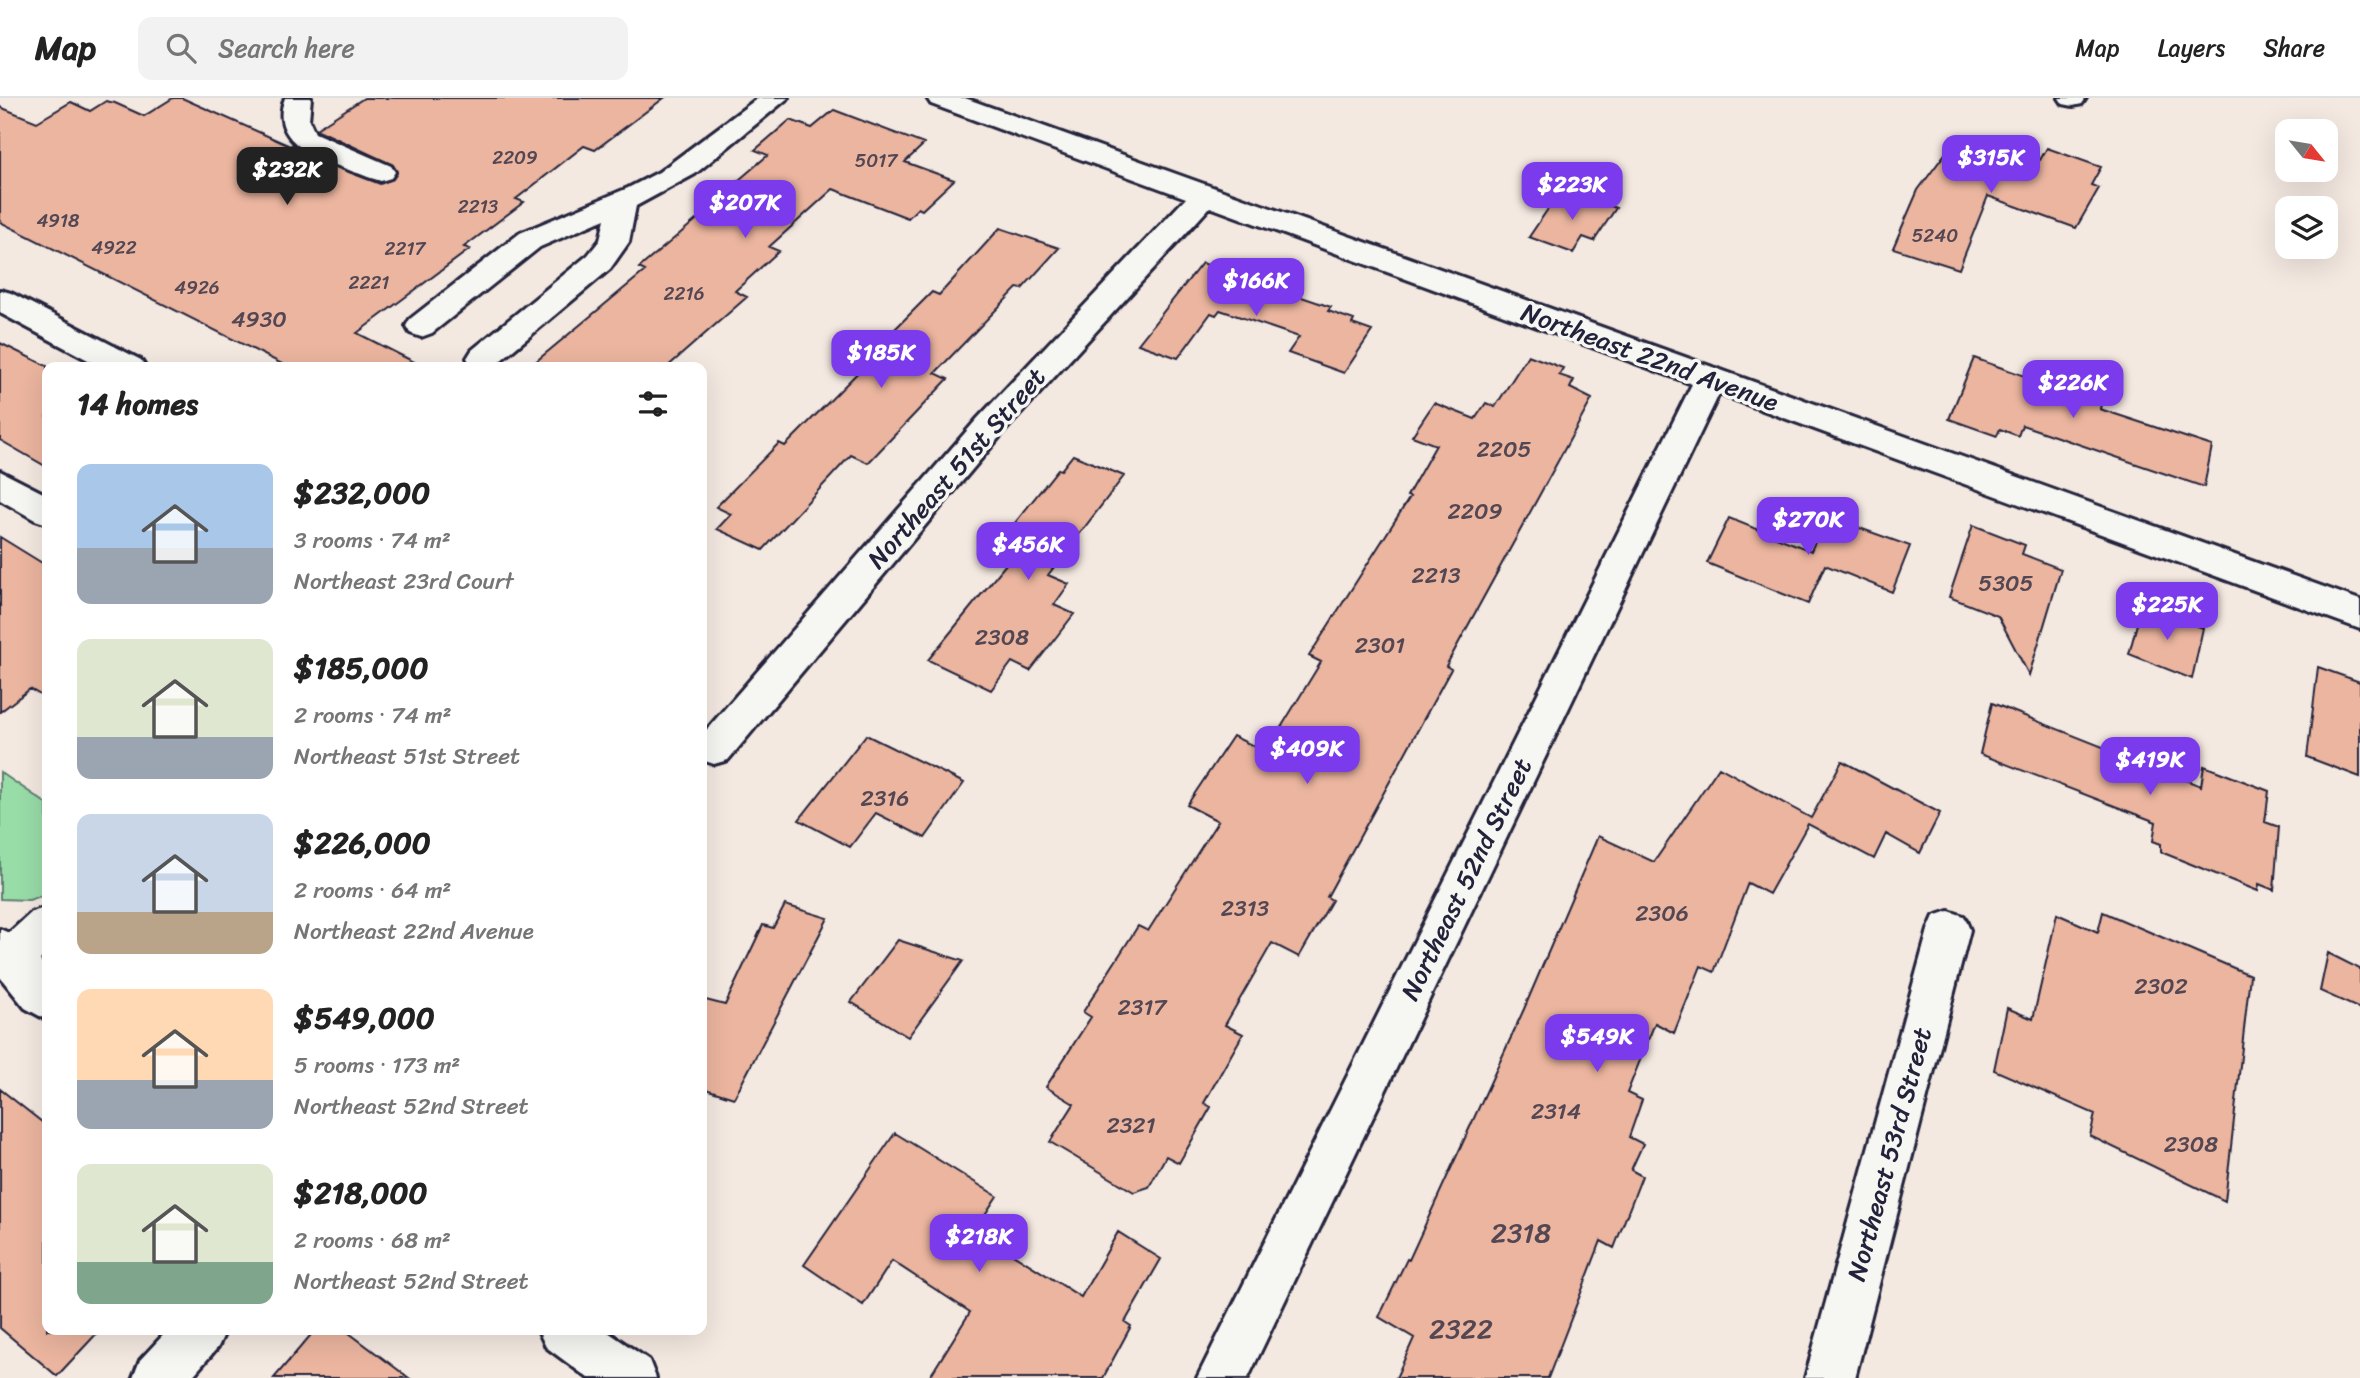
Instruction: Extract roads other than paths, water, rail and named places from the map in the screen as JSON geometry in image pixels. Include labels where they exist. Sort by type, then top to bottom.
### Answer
[{"type":"street","points":[[298,98],[295,105],[296,127],[305,140],[381,172]]},
{"type":"street","points":[[421,326],[530,240],[548,229],[653,188],[682,170],[775,98]]},
{"type":"street","name":"Northeast 22nd Avenue","points":[[940,98],[2360,615]]},
{"type":"street","name":"Northeast 51st Street","points":[[714,748],[990,426],[1206,194]]},
{"type":"street","points":[[483,358],[599,262],[614,242],[623,201]]},
{"type":"street","points":[[0,300],[119,362]]},
{"type":"street","name":"Northeast 52nd Street","points":[[1222,1378],[1710,379]]},
{"type":"street","points":[[0,484],[42,508]]},
{"type":"street","points":[[42,929],[6,954],[42,995]]},
{"type":"street","name":"Northeast 53rd Street","points":[[1830,1378],[1949,930]]},
{"type":"street","points":[[158,1378],[197,1335]]},
{"type":"street","points":[[571,1335],[631,1378]]}]
